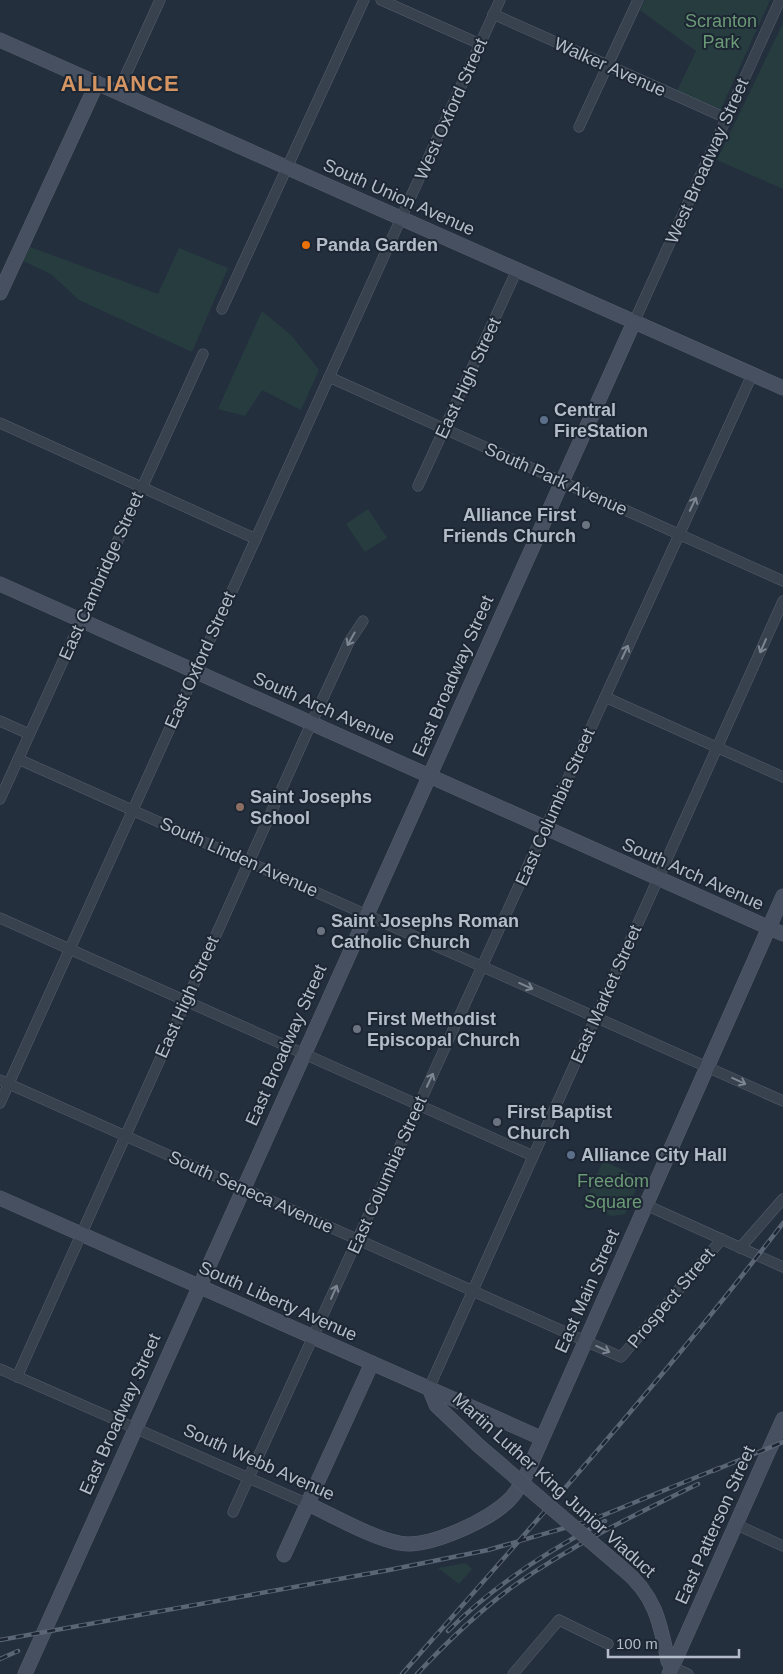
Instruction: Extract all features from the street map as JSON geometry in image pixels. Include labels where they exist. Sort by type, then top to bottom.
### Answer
[{"type":"street","points":[[118,92],[160,0]]},
{"type":"street","points":[[222,309],[364,0]]},
{"type":"street","points":[[382,0],[480,44]]},
{"type":"street","name":"West Oxford Street","points":[[401,218],[500,0]]},
{"type":"street","points":[[579,127],[638,0]]},
{"type":"street","name":"West Broadway Street","points":[[634,322],[780,0]]},
{"type":"street","name":"Walker Avenue","points":[[493,14],[726,118]]},
{"type":"street","name":"South Union Avenue","points":[[0,40],[783,388]]},
{"type":"street","points":[[0,293],[97,83]]},
{"type":"street","name":"East Oxford Street","points":[[0,1103],[4,1082],[70,949],[401,218]]},
{"type":"street","name":"East High Street","points":[[418,486],[517,270]]},
{"type":"street","name":"East Broadway Street","points":[[25,1674],[242,1188],[634,322]]},
{"type":"street","name":"East Cambridge Street","points":[[0,799],[80,620],[204,354]]},
{"type":"street","name":"East Columbia Street","points":[[234,1512],[752,374]]},
{"type":"street","name":"South Park Avenue","points":[[329,377],[783,581]]},
{"type":"street","points":[[0,423],[256,539]]},
{"type":"street","name":"South Arch Avenue","points":[[0,584],[783,934]]},
{"type":"street","name":"East Market Street","points":[[429,1388],[783,601]]},
{"type":"street","name":"East High Street","points":[[17,1377],[248,862],[342,658],[363,621]]},
{"type":"street","points":[[605,697],[783,777]]},
{"type":"street","points":[[0,721],[29,734]]},
{"type":"street","name":"South Linden Avenue","points":[[18,759],[783,1101]]},
{"type":"street","name":"East Main Street","points":[[504,1505],[519,1488],[783,896]]},
{"type":"street","points":[[0,918],[533,1156]]},
{"type":"street","name":"South Seneca Avenue","points":[[4,1082],[473,1290],[621,1358]]},
{"type":"street","name":"South Liberty Avenue","points":[[0,1198],[541,1438]]},
{"type":"street","name":"Prospect Street","points":[[740,1248],[783,1199]]},
{"type":"street","points":[[646,1205],[783,1267]]},
{"type":"street","name":"Prospect Street","points":[[621,1358],[722,1239]]},
{"type":"street","points":[[284,1555],[372,1363]]},
{"type":"street","name":"South Webb Avenue","points":[[0,1369],[389,1540],[408,1544],[428,1541],[452,1532],[504,1505]]},
{"type":"street","name":"Martin Luther King Junior Viaduct","points":[[429,1388],[436,1405],[478,1446],[640,1584],[654,1606],[670,1670]]},
{"type":"street","name":"East Patterson Street","points":[[670,1670],[783,1419]]},
{"type":"street","points":[[735,1524],[783,1546]]},
{"type":"street","points":[[513,1674],[559,1620],[608,1644]]},
{"type":"street","points":[[670,1670],[688,1674]]},
{"type":"green space","name":"Scranton Park","points":[[645,0],[770,0],[721,109],[677,91],[696,51],[640,10]]},
{"type":"green space","points":[[783,23],[783,189],[717,160]]},
{"type":"green space","points":[[30,247],[158,294],[179,248],[228,268],[192,352],[79,300],[51,274],[23,261]]},
{"type":"green space","points":[[262,311],[292,336],[319,370],[301,410],[262,390],[245,416],[218,409]]},
{"type":"green space","points":[[368,509],[387,538],[365,552],[346,524]]},
{"type":"green space","name":"Freedom Square","points":[[603,1161],[641,1178],[625,1214],[612,1216],[584,1204]]},
{"type":"green space","points":[[466,1563],[472,1569],[459,1584],[438,1568]]},
{"type":"railway","points":[[402,1674],[644,1396],[783,1223]]},
{"type":"railway","points":[[713,1471],[783,1442]]},
{"type":"railway","points":[[0,1640],[389,1570],[488,1550],[589,1521],[719,1468]]},
{"type":"railway","points":[[417,1674],[489,1605],[537,1570],[582,1543],[698,1484]]},
{"type":"railway","points":[[448,1631],[484,1599],[522,1570],[562,1544],[605,1521]]},
{"type":"railway","points":[[0,1659],[18,1651]]},
{"type":"place","name":"Panda Garden","points":[[306,245]]},
{"type":"place","name":"Central FireStation","points":[[544,420]]},
{"type":"place","name":"Alliance First Friends Church","points":[[586,525]]},
{"type":"place","name":"Saint Josephs School","points":[[240,807]]},
{"type":"place","name":"Saint Josephs Roman Catholic Church","points":[[321,931]]},
{"type":"place","name":"First Methodist Episcopal Church","points":[[357,1029]]},
{"type":"place","name":"First Baptist Church","points":[[497,1122]]},
{"type":"place","name":"Alliance City Hall","points":[[571,1155]]},
{"type":"district","name":"ALLIANCE","points":[[120,83]]}]
